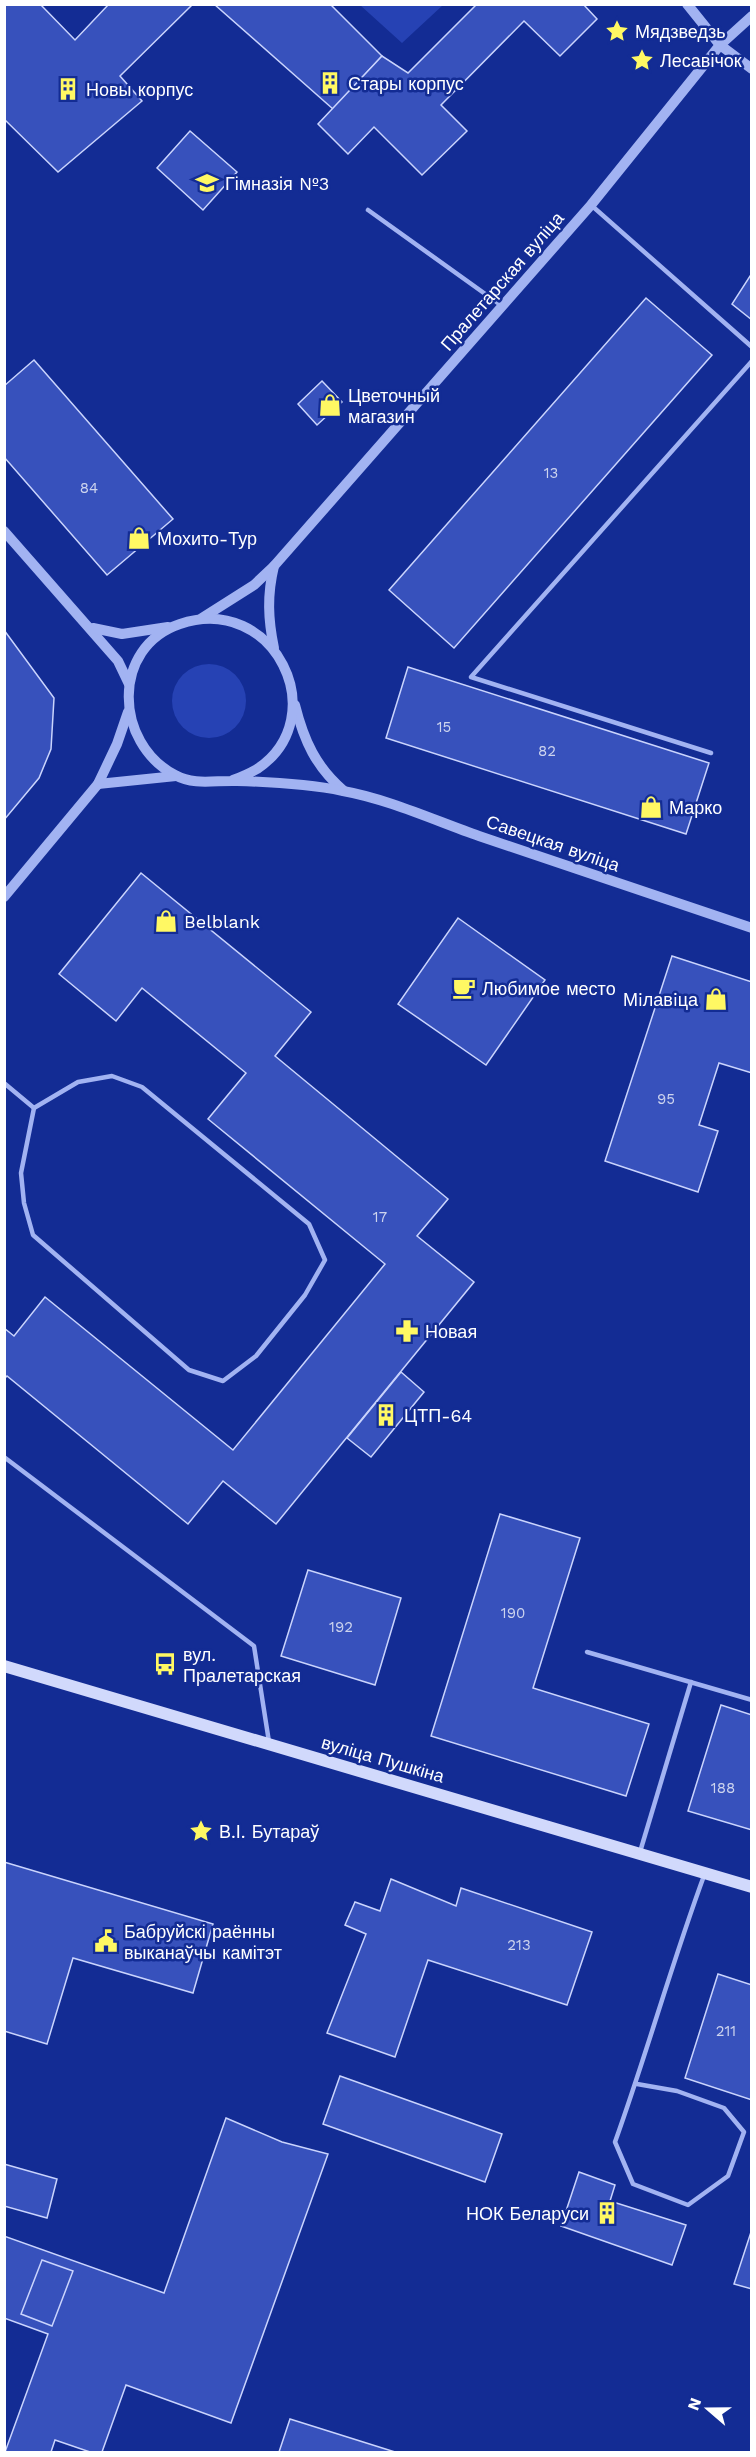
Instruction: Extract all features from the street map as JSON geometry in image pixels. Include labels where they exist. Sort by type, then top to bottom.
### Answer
[{"type":"main road","name":"вуліца Пушкіна","points":[[4,1666],[752,1887]]},
{"type":"street","points":[[687,4],[720,45],[752,69]]},
{"type":"street","name":"Пралетарская вуліца","points":[[202,618],[254,585],[274,566],[591,205],[720,45],[752,16]]},
{"type":"street","points":[[4,531],[118,661],[129,684]]},
{"type":"street","points":[[274,566],[269,584],[268,618],[274,648]]},
{"type":"street","points":[[89,626],[103,632],[122,634],[177,625],[202,618],[237,623],[253,630],[274,648],[287,670],[292,697],[289,723],[278,748],[258,768],[233,780],[204,784],[177,776],[153,761],[136,738],[128,712]]},
{"type":"street","points":[[4,897],[98,783],[117,744],[128,712],[129,684],[139,658],[156,638],[177,625]]},
{"type":"street","name":"Савецкая вуліца","points":[[292,697],[312,756],[328,777],[345,791]]},
{"type":"street","points":[[98,783],[177,776]]},
{"type":"street","name":"Савецкая вуліца","points":[[233,780],[345,791],[752,928]]},
{"type":"lane","points":[[591,205],[752,346]]},
{"type":"lane","points":[[368,210],[502,306]]},
{"type":"lane","points":[[711,753],[471,677],[752,361]]},
{"type":"lane","points":[[112,1076],[142,1087],[309,1224],[325,1260],[305,1295],[256,1356],[223,1381],[189,1370],[33,1235],[24,1203],[21,1173],[34,1108],[78,1082],[112,1076]]},
{"type":"lane","points":[[4,1083],[34,1108]]},
{"type":"lane","points":[[4,1457],[254,1646],[269,1744]]},
{"type":"lane","points":[[587,1652],[752,1700]]},
{"type":"lane","points":[[639,1854],[691,1682]]},
{"type":"lane","points":[[637,2084],[677,2091],[724,2108],[744,2132],[728,2176],[688,2205],[633,2184],[615,2142],[637,2084],[682,1933],[705,1873]]},
{"type":"shaded area","points":[[360,5],[443,5],[402,43]]},
{"type":"shaded area","points":[[209,664],[223,667],[235,675],[243,687],[246,701],[243,715],[235,727],[223,735],[209,738],[195,735],[183,727],[175,715],[172,701],[175,687],[183,675],[195,667]]},
{"type":"building","name":"Новы корпус","points":[[4,4],[40,4],[75,40],[109,4],[193,4],[120,76],[142,101],[58,172],[4,119]]},
{"type":"building","name":"Стары корпус","points":[[214,4],[330,4],[382,56],[333,109]]},
{"type":"building","points":[[477,4],[583,4],[597,19],[560,56],[524,21],[441,105],[467,131],[422,175],[374,127],[348,154],[318,124],[382,56],[408,73]]},
{"type":"building","points":[[190,131],[237,172],[203,210],[157,168]]},
{"type":"building","points":[[752,273],[752,320],[732,304]]},
{"type":"building","points":[[646,298],[712,355],[454,648],[389,590]]},
{"type":"building","points":[[34,360],[173,519],[107,575],[4,457],[4,386]]},
{"type":"building","points":[[322,381],[342,402],[317,425],[298,404]]},
{"type":"building","points":[[4,630],[54,698],[51,749],[39,778],[4,820]]},
{"type":"building","points":[[408,667],[709,763],[686,834],[386,738]]},
{"type":"building","points":[[141,873],[311,1012],[275,1056],[448,1199],[417,1236],[474,1282],[276,1524],[223,1481],[188,1524],[7,1376],[4,1379],[4,1328],[14,1336],[45,1297],[233,1450],[385,1264],[208,1119],[246,1073],[142,988],[116,1021],[59,974]]},
{"type":"building","points":[[458,918],[545,980],[486,1065],[398,1004]]},
{"type":"building","points":[[672,956],[752,982],[752,1073],[719,1063],[699,1125],[718,1131],[698,1192],[605,1161]]},
{"type":"building","name":"ЦТП-64","points":[[401,1372],[424,1392],[371,1457],[347,1438]]},
{"type":"building","points":[[500,1514],[580,1538],[533,1688],[649,1724],[626,1796],[431,1736]]},
{"type":"building","points":[[308,1570],[401,1598],[375,1685],[281,1656]]},
{"type":"building","points":[[721,1705],[752,1715],[752,1830],[688,1811]]},
{"type":"building","name":"Бабруйскі раённы выканаўчы камітэт","points":[[4,1862],[213,1924],[193,1993],[73,1958],[47,2044],[4,2031]]},
{"type":"building","points":[[391,1879],[456,1906],[461,1888],[592,1932],[567,2005],[428,1960],[395,2057],[327,2033],[366,1934],[345,1925],[355,1902],[380,1911]]},
{"type":"building","points":[[718,1974],[752,1985],[752,2100],[685,2078]]},
{"type":"building","points":[[340,2076],[502,2134],[485,2182],[323,2124]]},
{"type":"building","points":[[226,2118],[282,2142],[328,2154],[231,2423],[126,2385],[102,2452],[90,2452],[55,2440],[51,2452],[5,2452],[48,2334],[4,2318],[4,2236],[164,2293]]},
{"type":"building","points":[[4,2164],[57,2179],[47,2218],[4,2206]]},
{"type":"building","name":"НОК Беларуси","points":[[579,2172],[615,2185],[610,2201],[686,2225],[672,2265],[561,2226]]},
{"type":"building","points":[[752,2229],[752,2289],[734,2284]]},
{"type":"building","points":[[42,2260],[73,2271],[52,2326],[21,2314]]},
{"type":"building","points":[[290,2419],[395,2452],[279,2452]]},
{"type":"place","name":"Мядзведзь","points":[[617,31]]},
{"type":"place","name":"Лесавічок","points":[[642,60]]},
{"type":"place","name":"Стары корпус","points":[[330,83]]},
{"type":"place","name":"Новы корпус","points":[[68,89]]},
{"type":"place","name":"Гімназія №3","points":[[207,183]]},
{"type":"place","name":"Цветочный магазин","points":[[330,405]]},
{"type":"place","name":"Мохито-Тур","points":[[139,538]]},
{"type":"place","name":"Марко","points":[[651,807]]},
{"type":"place","name":"Belblank","points":[[166,921]]},
{"type":"place","name":"Любимое место","points":[[464,988]]},
{"type":"place","name":"Мiлавiца","points":[[716,999]]},
{"type":"place","name":"Новая","points":[[407,1331]]},
{"type":"place","name":"ЦТП-64","points":[[386,1415]]},
{"type":"place","name":"вул. Пралетарская","points":[[165,1664]]},
{"type":"place","name":"В.І. Бутараў","points":[[201,1831]]},
{"type":"place","name":"Бабруйскі раённы выканаўчы камітэт","points":[[106,1941]]},
{"type":"place","name":"НОК Беларуси","points":[[607,2213]]}]
